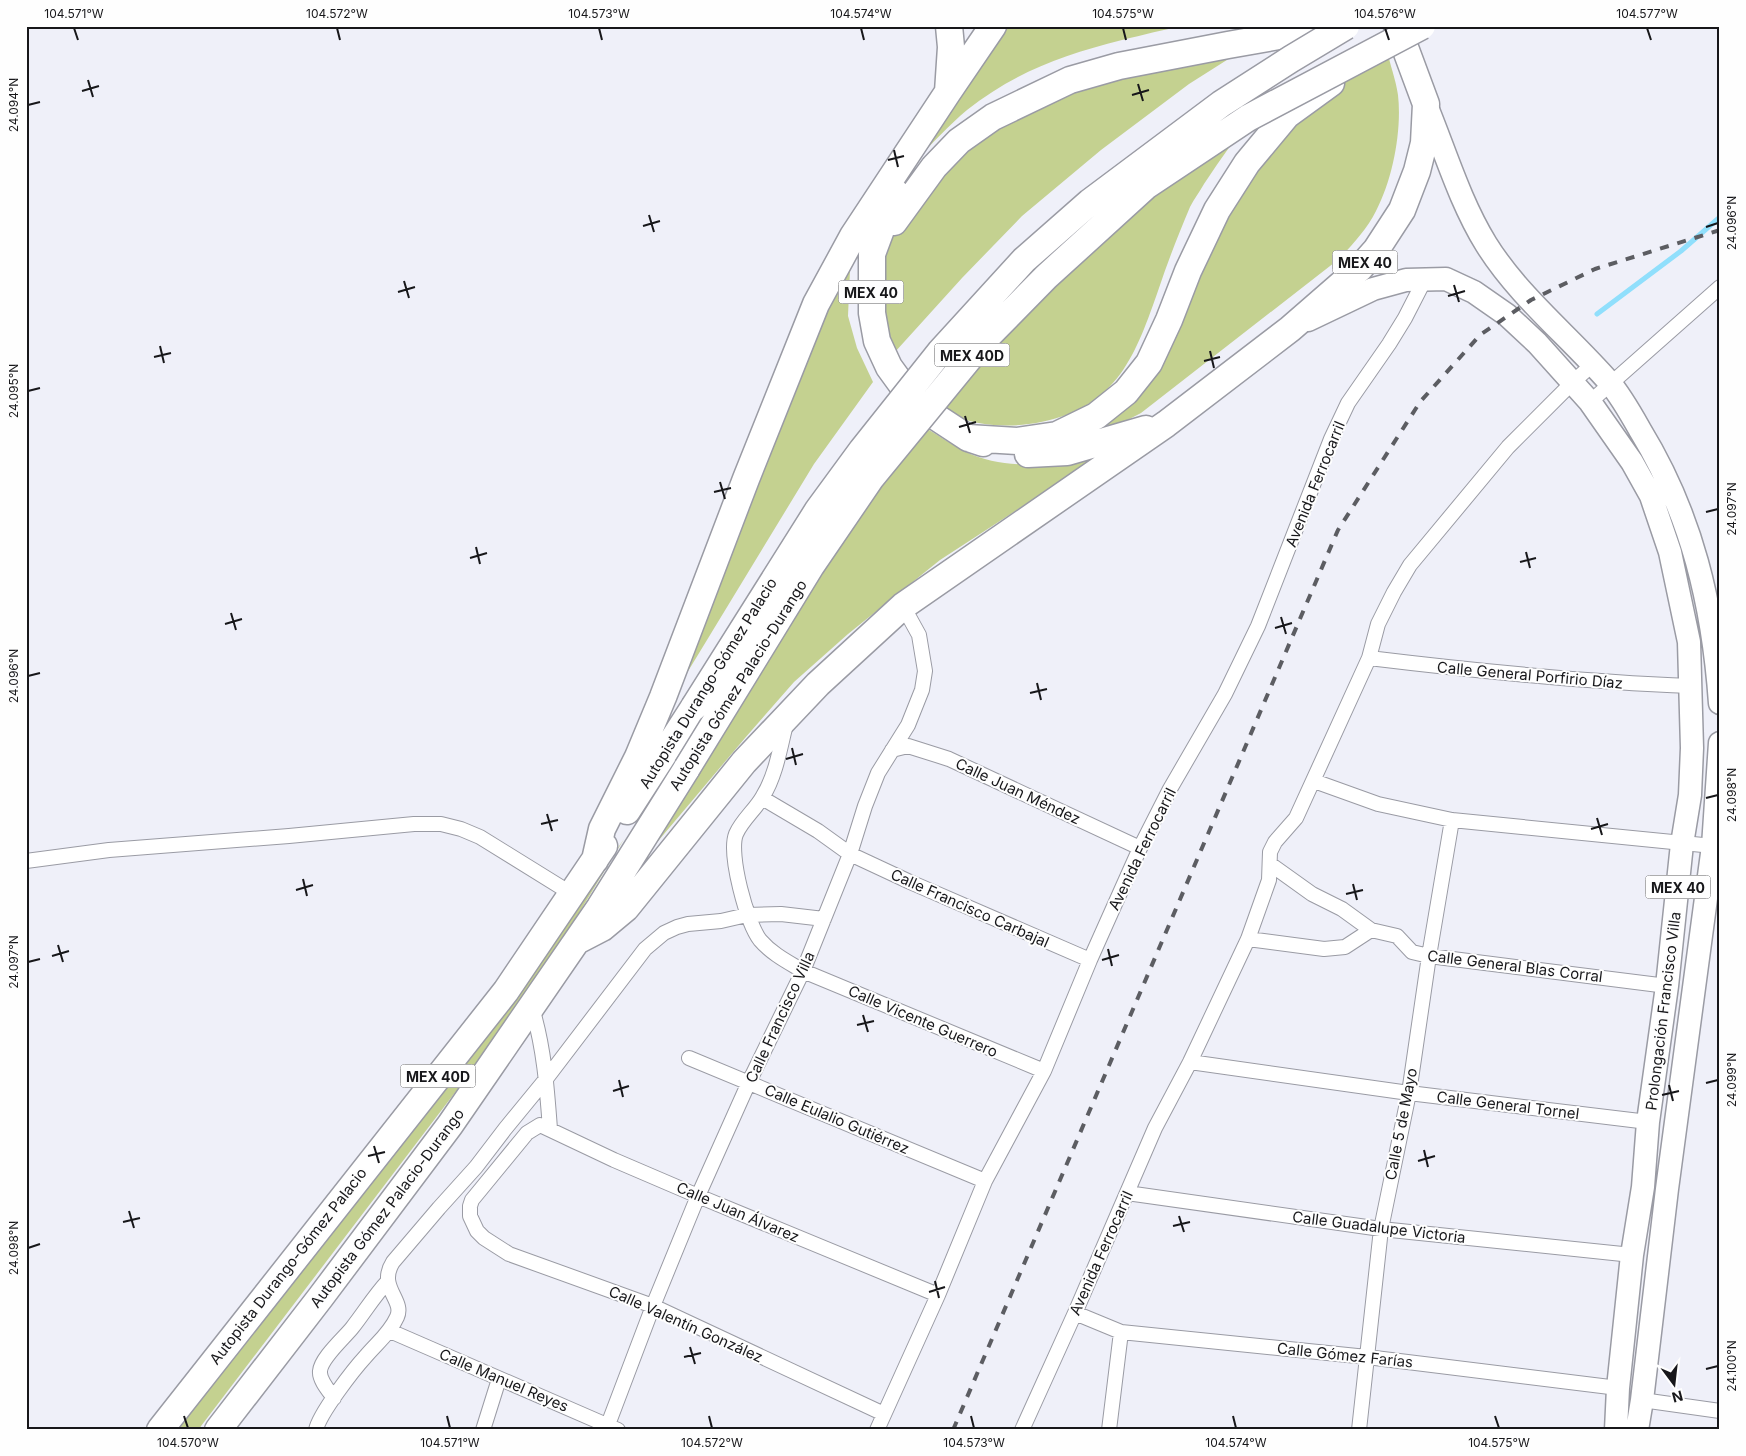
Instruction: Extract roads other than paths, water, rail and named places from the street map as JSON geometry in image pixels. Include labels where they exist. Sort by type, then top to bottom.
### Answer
[{"type":"highway","points":[[948,92],[949,26]]},
{"type":"highway","name":"MEX 40","points":[[993,26],[930,120],[890,202],[872,254],[872,313],[877,341],[889,367],[905,389],[936,417],[968,438],[1004,450],[1035,454],[1067,452],[1166,424],[1290,329],[1359,269],[1391,229],[1402,210],[1418,171],[1424,143],[1426,104],[1397,26]]},
{"type":"highway","points":[[872,254],[934,167],[959,141],[993,117],[1070,80],[1128,65],[1335,26]]},
{"type":"highway","name":"Autopista Durango-Gómez Palacio","points":[[160,1430],[506,990],[595,860],[818,510],[862,450],[940,352],[1024,260],[1090,202],[1221,104],[1346,26]]},
{"type":"highway","name":"MEX 40D","points":[[1370,54],[1422,26]]},
{"type":"highway","points":[[968,438],[1017,440],[1057,435],[1096,416],[1126,392],[1149,363],[1169,320],[1188,271],[1217,210],[1246,163],[1287,115],[1370,54]]},
{"type":"highway","name":"Autopista Gómez Palacio-Durango","points":[[218,1430],[320,1298],[450,1124],[532,1008],[687,768],[811,566],[871,478],[985,339],[1046,277],[1146,186],[1248,118],[1370,54]]},
{"type":"highway","points":[[595,860],[602,830],[638,757],[664,697],[746,479],[816,304],[853,236],[930,120]]},
{"type":"highway","points":[[577,941],[602,928],[626,908],[744,762],[818,684],[903,606],[1166,424]]},
{"type":"main road","name":"MEX 40","points":[[1426,104],[1473,222],[1487,246],[1505,270],[1553,324],[1610,384],[1656,457],[1672,488],[1690,535],[1706,596],[1717,658],[1720,703]]},
{"type":"main road","name":"Prolongación Francisco Villa","points":[[1290,329],[1373,289],[1406,280],[1446,279],[1474,292],[1507,315],[1537,343],[1590,402],[1632,462],[1651,496],[1670,552],[1689,642],[1692,757],[1690,796],[1682,844],[1667,986],[1648,1122],[1643,1187],[1632,1255],[1618,1388],[1616,1430]]},
{"type":"main road","name":"Prolongación Francisco Villa","points":[[1637,1430],[1713,846],[1720,743]]},
{"type":"street","name":"Avenida Ferrocarril","points":[[877,1430],[938,1295],[985,1181],[1044,1071],[1090,960],[1140,848],[1170,789],[1225,694],[1258,626],[1331,439],[1348,403],[1389,344],[1425,279]]},
{"type":"street","points":[[1590,402],[1720,287]]},
{"type":"street","name":"Avenida Ferrocarril","points":[[1022,1430],[1155,1128],[1190,1062],[1248,939],[1269,880],[1270,852],[1296,818],[1314,780],[1369,658],[1378,624],[1410,565],[1508,446],[1569,378],[1589,362]]},
{"type":"street","name":"Calle Francisco Villa","points":[[611,1428],[653,1306],[698,1196],[749,1082],[803,971],[850,854],[875,781],[908,725],[922,690],[926,672],[919,636],[903,606]]},
{"type":"street","name":"Calle General Porfirio Díaz","points":[[1369,658],[1484,672],[1627,684],[1691,686]]},
{"type":"street","name":"Calle Vicente Guerrero","points":[[789,713],[772,776],[762,798],[736,832],[734,841],[738,879],[747,915],[753,930],[775,954],[803,971],[1044,1071]]},
{"type":"street","name":"Calle Juan Méndez","points":[[892,750],[908,746],[949,759],[1140,848]]},
{"type":"street","points":[[1314,780],[1378,804],[1452,820],[1713,846]]},
{"type":"street","name":"Calle Francisco Carbajal","points":[[762,798],[818,831],[850,854],[1090,960]]},
{"type":"street","name":"Calle 5 de Mayo","points":[[1359,1430],[1381,1229],[1409,1093],[1429,956],[1452,820]]},
{"type":"street","points":[[26,861],[109,850],[414,824],[441,824],[461,829],[480,837],[572,894]]},
{"type":"street","name":"Calle General Blas Corral","points":[[1270,864],[1312,894],[1342,909],[1371,930],[1397,936],[1412,952],[1429,956],[1667,986]]},
{"type":"street","points":[[316,1430],[318,1422],[334,1398],[365,1357],[390,1330],[399,1314],[398,1306],[388,1281],[388,1272],[393,1262],[476,1167],[645,949],[664,933],[688,924],[721,921],[747,915],[781,914],[824,920]]},
{"type":"street","points":[[1248,939],[1324,949],[1345,947],[1371,930]]},
{"type":"street","points":[[470,1211],[478,1194],[527,1133],[536,1126],[545,1127],[546,1079],[538,1028],[532,1008]]},
{"type":"street","name":"Calle Eulalio Gutiérrez","points":[[689,1058],[985,1181]]},
{"type":"street","name":"Calle General Tornel","points":[[1190,1062],[1409,1093],[1648,1122]]},
{"type":"street","name":"Calle Juan Álvarez","points":[[545,1127],[614,1160],[698,1196],[938,1295]]},
{"type":"street","name":"Calle Valentín González","points":[[456,1188],[470,1211],[477,1231],[484,1238],[509,1254],[653,1306],[884,1414]]},
{"type":"street","name":"Calle Guadalupe Victoria","points":[[1127,1193],[1381,1229],[1632,1255]]},
{"type":"street","points":[[334,1398],[320,1376],[320,1367],[388,1281]]},
{"type":"street","name":"Calle Gómez Farías","points":[[1075,1313],[1121,1332],[1367,1357],[1618,1388]]},
{"type":"street","name":"Calle Manuel Reyes","points":[[390,1330],[611,1428]]},
{"type":"street","points":[[1108,1430],[1121,1332]]},
{"type":"street","points":[[483,1430],[499,1379]]},
{"type":"street","points":[[1642,1400],[1720,1411]]},
{"type":"waterway","points":[[1597,314],[1681,251],[1720,217]]},
{"type":"railway","points":[[953,1430],[1338,530],[1420,402],[1480,335],[1531,300],[1595,269],[1720,230]]}]
